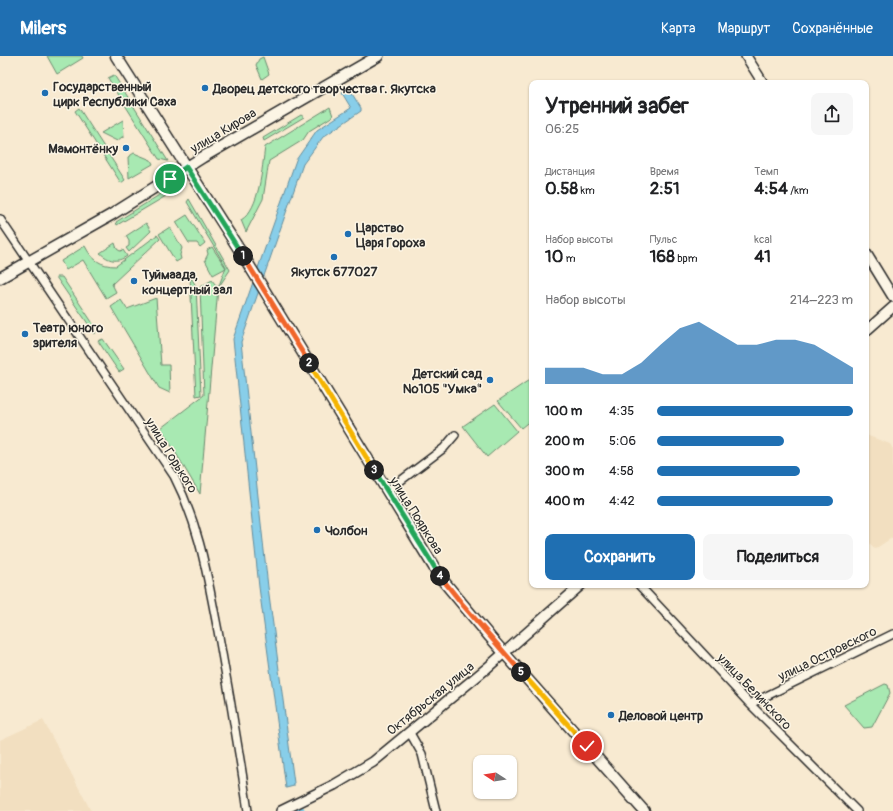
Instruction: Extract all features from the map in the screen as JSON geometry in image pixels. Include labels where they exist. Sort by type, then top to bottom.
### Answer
[{"type":"main road","name":"улица Пояркова","points":[[116,56],[244,257],[440,577],[504,653],[644,811]]},
{"type":"main road","name":"улица Кирова","points":[[0,278],[111,214],[186,167],[378,56]]},
{"type":"street","points":[[746,56],[761,80]]},
{"type":"street","name":"улица Горького","points":[[0,219],[174,476],[193,516],[203,552],[209,582],[238,744],[248,811]]},
{"type":"street","points":[[869,258],[893,297]]},
{"type":"street","points":[[869,328],[893,307]]},
{"type":"street","points":[[388,491],[444,448],[455,435]]},
{"type":"street","name":"Октябрьская улица","points":[[281,811],[334,785],[373,762],[410,733],[578,588]]},
{"type":"street","name":"улица Белинского","points":[[642,588],[750,704],[857,811]]},
{"type":"street","name":"улица Островского","points":[[750,704],[893,634]]},
{"type":"street","points":[[410,733],[422,754],[436,811]]},
{"type":"shaded area","points":[[869,436],[890,444],[893,449],[893,537],[875,549],[869,542]]},
{"type":"shaded area","points":[[43,720],[91,811],[0,811],[0,740]]},
{"type":"green space","points":[[47,56],[82,56],[83,58],[57,74]]},
{"type":"green space","points":[[263,57],[269,74],[262,79],[256,65],[259,59]]},
{"type":"green space","points":[[114,75],[168,161],[159,159],[108,78]]},
{"type":"green space","points":[[330,107],[333,116],[309,131],[303,140],[269,161],[263,199],[246,232],[241,220],[247,215],[256,197],[261,176],[265,147]]},
{"type":"green space","points":[[79,108],[125,180],[121,183],[75,111]]},
{"type":"green space","points":[[301,115],[304,117],[264,141],[263,138]]},
{"type":"green space","points":[[123,120],[124,138],[122,137],[117,141],[101,133]]},
{"type":"green space","points":[[134,153],[151,160],[153,164],[129,178],[128,157]]},
{"type":"green space","points":[[164,192],[166,196],[117,225],[116,222]]},
{"type":"green space","points":[[189,199],[230,270],[218,288],[226,267],[187,202]]},
{"type":"green space","points":[[187,215],[205,243],[200,247],[197,243],[189,243],[176,222]]},
{"type":"green space","points":[[146,223],[151,231],[129,252],[126,248],[129,246],[129,241],[126,236]]},
{"type":"green space","points":[[170,227],[182,248],[180,255],[181,259],[176,262],[159,234]]},
{"type":"green space","points":[[157,235],[160,239],[112,284],[116,292],[106,298],[83,260],[66,270],[61,261],[85,246],[91,255],[101,263],[116,266]]},
{"type":"green space","points":[[115,243],[117,249],[120,251],[123,250],[127,256],[120,260],[113,260],[100,253]]},
{"type":"green space","points":[[212,247],[226,268],[213,275],[205,260],[208,254],[207,250]]},
{"type":"green space","points":[[190,276],[196,286],[201,395],[196,396]]},
{"type":"green space","points":[[56,277],[62,277],[96,328],[95,334]]},
{"type":"green space","points":[[212,280],[218,288],[200,494],[161,428],[204,395],[200,287]]},
{"type":"green space","points":[[156,298],[161,365],[169,365],[170,393],[159,388],[111,307],[121,300],[127,309]]},
{"type":"green space","points":[[103,339],[124,369],[119,372],[98,341]]},
{"type":"green space","points":[[529,380],[529,421],[521,428],[498,401]]},
{"type":"green space","points":[[495,404],[517,431],[487,457],[463,426]]},
{"type":"green space","points":[[885,684],[888,685],[890,693],[872,727],[864,728],[844,705]]},
{"type":"water","points":[[349,89],[361,108],[361,111],[323,137],[303,164],[241,342],[268,587],[294,783],[294,786],[286,788],[259,587],[233,339],[296,160],[317,130],[351,108],[342,93]]},
{"type":"place","name":"Дворец детского творчества г. Якутска","points":[[205,88]]},
{"type":"place","name":"Государственный цирк Республики Саха","points":[[45,93]]},
{"type":"place","name":"Мамонтёнку","points":[[126,148]]},
{"type":"place","name":"Царство Царя Гороха","points":[[348,234]]},
{"type":"place","name":"Якутск 677027","points":[[334,257]]},
{"type":"place","name":"Туймаада, концертный зал","points":[[134,281]]},
{"type":"place","name":"Театр юного зрителя","points":[[25,334]]},
{"type":"place","name":"Детский сад №105 \"Умка\"","points":[[490,380]]},
{"type":"place","name":"Чолбон","points":[[317,530]]},
{"type":"place","name":"Деловой центр","points":[[611,715]]},
{"type":"route","points":[[170,179],[186,167],[244,257],[440,577],[587,746]]}]
